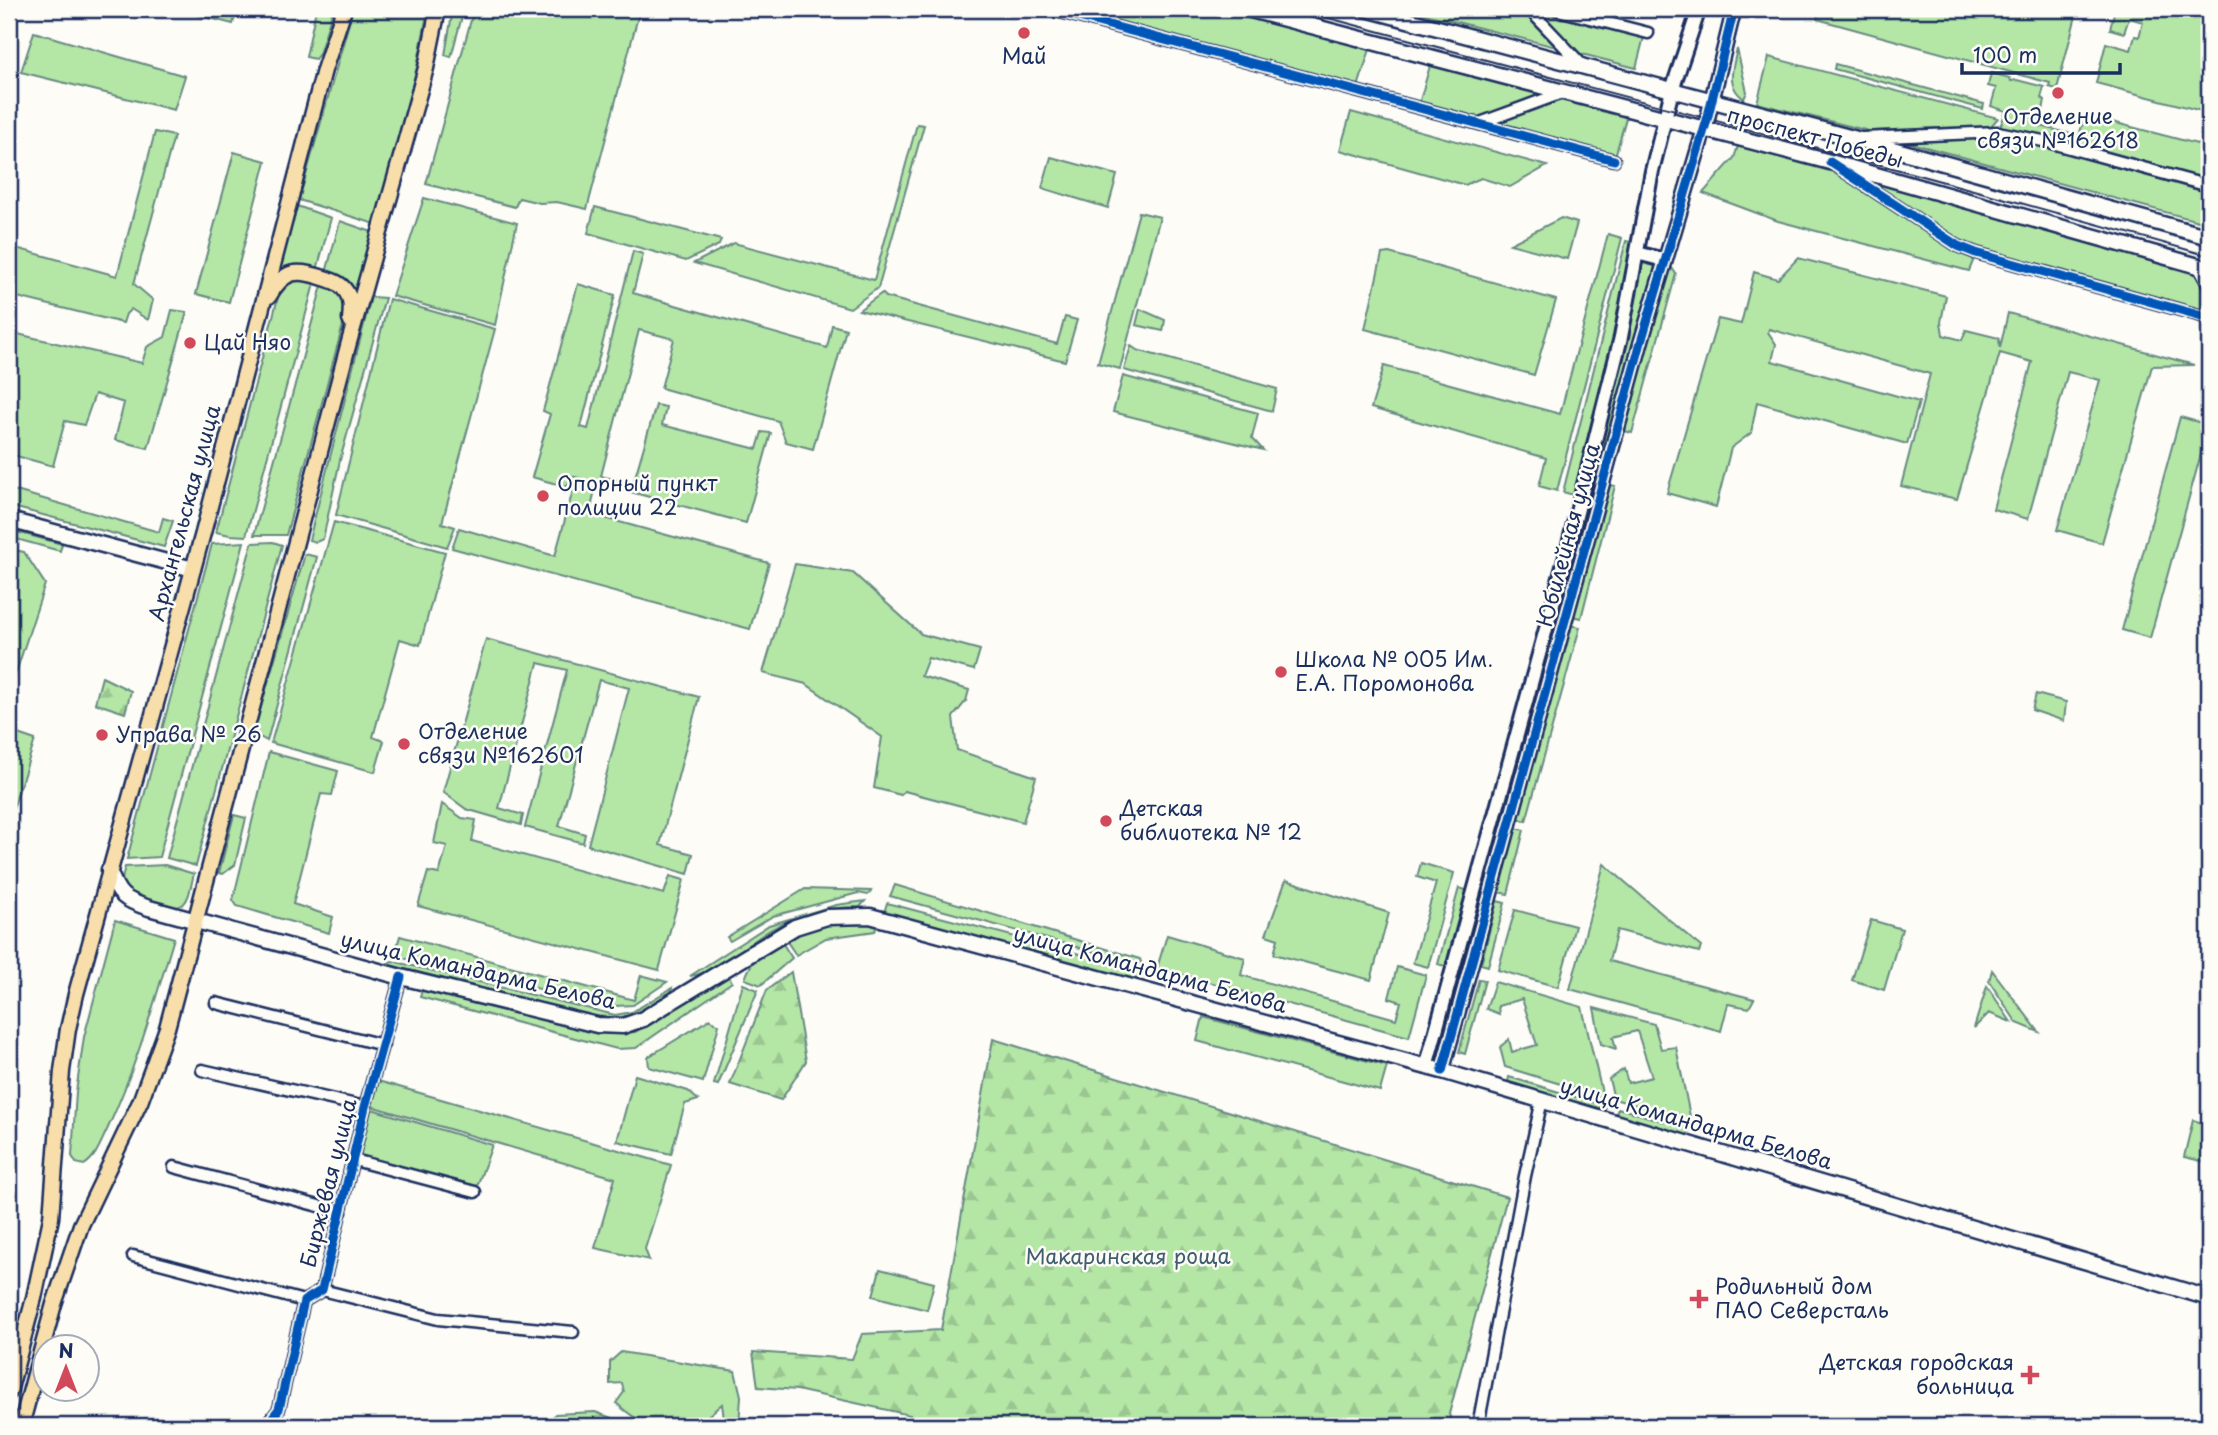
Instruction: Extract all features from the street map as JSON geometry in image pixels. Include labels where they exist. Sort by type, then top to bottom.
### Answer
[{"type":"main road","name":"Архангельская улица","points":[[9,1392],[34,1298],[51,1218],[61,1082],[68,1029],[109,870],[193,569],[324,70],[344,9]]},
{"type":"main road","points":[[21,1426],[54,1304],[81,1224],[155,1066],[196,922],[348,346],[426,68],[438,9]]},
{"type":"main road","name":"проспект Победы","points":[[1247,9],[1830,162],[2203,267]]},
{"type":"main road","name":"проспект Победы","points":[[1366,9],[1853,138],[2209,237]]},
{"type":"main road","points":[[259,314],[276,283],[285,276],[307,272],[335,281],[348,294],[352,305],[348,346]]},
{"type":"main road","points":[[9,520],[193,569]]},
{"type":"main road","name":"улица Командарма Белова","points":[[109,870],[121,895],[130,902],[401,977],[597,1025],[623,1026],[643,1018],[794,928],[827,917],[870,916],[1542,1100],[2209,1298]]},
{"type":"street","points":[[1049,9],[1071,12],[1614,160]]},
{"type":"street","points":[[1529,9],[1583,66]]},
{"type":"street","points":[[1554,9],[1648,33]]},
{"type":"street","name":"Юбилейная улица","points":[[1426,1067],[1587,474],[1621,337],[1664,120],[1699,9]]},
{"type":"street","name":"Юбилейная улица","points":[[1442,1072],[1602,478],[1704,131],[1734,9]]},
{"type":"street","points":[[1480,123],[1562,93]]},
{"type":"street","points":[[1853,138],[1998,132],[2048,142],[2209,186]]},
{"type":"street","points":[[1830,162],[1967,250],[2209,317]]},
{"type":"street","points":[[1637,253],[1664,260]]},
{"type":"street","points":[[2203,267],[2209,286]]},
{"type":"street","points":[[1587,474],[1602,478]]},
{"type":"street","points":[[1493,817],[1510,822]]},
{"type":"street","name":"Биржевая улица","points":[[304,1301],[321,1290],[365,1107],[401,977]]},
{"type":"street","points":[[216,1003],[383,1045]]},
{"type":"street","points":[[202,1070],[365,1107]]},
{"type":"street","points":[[1478,1426],[1542,1100]]},
{"type":"street","points":[[354,1160],[475,1192]]},
{"type":"street","points":[[174,1167],[341,1212]]},
{"type":"street","points":[[133,1256],[304,1301],[279,1409],[266,1426]]},
{"type":"street","points":[[321,1290],[438,1319],[573,1332]]},
{"type":"green space","points":[[174,9],[237,9],[233,24]]},
{"type":"green space","points":[[316,9],[333,9],[315,59],[306,57]]},
{"type":"green space","points":[[353,9],[428,9],[417,67],[375,224],[299,200]]},
{"type":"green space","points":[[453,9],[464,9],[451,57],[445,55]]},
{"type":"green space","points":[[474,9],[640,9],[587,209],[557,202],[540,203],[519,198],[515,207],[426,184]]},
{"type":"green space","points":[[1049,9],[1247,9],[1372,43],[1357,90]]},
{"type":"green space","points":[[1422,9],[1520,9],[1556,47],[1421,13]]},
{"type":"green space","points":[[1819,9],[2083,9],[2077,12],[2057,89],[2049,87],[2050,83],[1817,19]]},
{"type":"green space","points":[[2115,9],[2209,9],[2209,58],[2205,75],[2209,76],[2209,113],[2096,83],[2106,43],[2131,50],[2135,36],[2139,37],[2143,22],[2129,18],[2124,33],[2110,29]]},
{"type":"green space","points":[[1540,10],[1644,37],[1636,68],[1578,53]]},
{"type":"green space","points":[[34,32],[185,76],[174,110],[21,72]]},
{"type":"green space","points":[[1737,49],[1747,92],[1744,99],[1732,82]]},
{"type":"green space","points":[[1769,57],[1998,118],[1991,126],[1869,131],[1757,103]]},
{"type":"green space","points":[[1432,59],[1628,111],[1614,160],[1418,107]]},
{"type":"green space","points":[[1835,64],[1984,104],[1983,109],[1834,69]]},
{"type":"green space","points":[[1991,73],[2010,78],[2011,81],[2044,87],[2041,98],[2045,100],[2040,126],[2079,136],[2085,115],[2209,147],[2209,186],[1998,132],[2006,111],[1991,106],[1996,88],[1988,86]]},
{"type":"green space","points":[[1351,112],[1547,166],[1510,187],[1481,178],[1465,185],[1340,150]]},
{"type":"green space","points":[[917,124],[924,125],[878,288],[850,308],[694,263],[734,243],[874,280]]},
{"type":"green space","points":[[155,132],[174,136],[134,284],[153,300],[148,320],[131,309],[123,323],[9,295],[9,246],[117,276]]},
{"type":"green space","points":[[1995,138],[2031,143],[2209,193],[2209,224],[1907,142]]},
{"type":"green space","points":[[1740,140],[2198,266],[2209,286],[2209,318],[1976,254],[1969,271],[1778,221],[1703,193],[1734,158]]},
{"type":"green space","points":[[234,152],[266,161],[229,302],[196,294]]},
{"type":"green space","points":[[1051,157],[1117,175],[1108,208],[1042,188]]},
{"type":"green space","points":[[424,198],[517,223],[495,325],[392,296]]},
{"type":"green space","points":[[297,206],[331,218],[317,270],[288,268],[279,272]]},
{"type":"green space","points":[[595,207],[721,240],[719,245],[686,261],[588,233]]},
{"type":"green space","points":[[1139,212],[1160,217],[1120,369],[1098,363]]},
{"type":"green space","points":[[1561,218],[1577,223],[1567,259],[1510,244]]},
{"type":"green space","points":[[340,221],[372,232],[355,298],[326,273]]},
{"type":"green space","points":[[1608,234],[1622,238],[1557,491],[1539,486],[1546,458],[1371,408],[1384,366],[1560,414]]},
{"type":"green space","points":[[1626,241],[1635,243],[1617,336],[1577,496],[1563,492]]},
{"type":"green space","points":[[633,251],[643,254],[633,293],[827,348],[832,325],[846,329],[813,449],[786,442],[778,421],[661,388],[674,339],[639,330],[601,476],[633,484],[656,405],[666,407],[662,425],[757,449],[762,432],[771,433],[746,523],[571,476],[567,487],[532,477],[550,414],[543,411],[578,284],[615,295],[581,427],[588,429]]},
{"type":"green space","points":[[1389,253],[1556,300],[1534,375],[1365,329],[1382,254]]},
{"type":"green space","points":[[1798,258],[1946,296],[1941,322],[1943,335],[1962,340],[1966,330],[1999,338],[2000,348],[2008,313],[2194,365],[2152,366],[2102,543],[2057,530],[2100,380],[2068,372],[2028,519],[1993,509],[2032,362],[2000,353],[1957,499],[1901,486],[1930,374],[1769,329],[1768,332],[1776,344],[1772,361],[1919,402],[1907,444],[1757,402],[1751,433],[1731,448],[1716,507],[1667,493],[1718,319],[1741,324],[1754,272],[1778,279]]},
{"type":"green space","points":[[1641,260],[1656,263],[1599,471],[1593,470]]},
{"type":"green space","points":[[1668,262],[1676,274],[1632,433],[1621,430]]},
{"type":"green space","points":[[296,277],[315,280],[246,536],[216,532],[280,290],[287,281]]},
{"type":"green space","points":[[323,282],[341,291],[346,314],[286,535],[254,535]]},
{"type":"green space","points":[[882,293],[886,297],[1057,344],[1065,317],[1077,320],[1065,361],[859,310]]},
{"type":"green space","points":[[371,297],[385,298],[340,460],[323,539],[316,542],[309,540]]},
{"type":"green space","points":[[389,299],[495,329],[442,523],[455,527],[447,547],[336,515]]},
{"type":"green space","points":[[1140,309],[1165,320],[1163,331],[1136,325]]},
{"type":"green space","points":[[172,310],[187,312],[148,448],[115,440],[124,403],[95,394],[84,425],[65,421],[53,466],[9,454],[9,332],[142,363],[147,347],[165,337]]},
{"type":"green space","points":[[1131,346],[1137,350],[1277,389],[1272,411],[1124,370]]},
{"type":"green space","points":[[1123,376],[1258,413],[1252,438],[1263,450],[1113,412]]},
{"type":"green space","points":[[2180,417],[2209,425],[2150,638],[2122,630]]},
{"type":"green space","points":[[1590,480],[1596,482],[1506,814],[1501,812]]},
{"type":"green space","points":[[575,483],[595,489],[590,514],[769,563],[750,629],[452,548],[459,528],[555,556]]},
{"type":"green space","points":[[1607,484],[1615,486],[1581,618],[1571,616]]},
{"type":"green space","points":[[9,489],[159,532],[163,518],[173,521],[164,547],[9,506]]},
{"type":"green space","points":[[334,522],[445,552],[420,645],[400,639],[373,737],[384,741],[375,772],[271,743]]},
{"type":"green space","points":[[9,530],[62,544],[60,551],[9,537]]},
{"type":"green space","points":[[244,542],[159,857],[127,859],[212,544]]},
{"type":"green space","points":[[273,542],[282,545],[196,866],[167,858],[252,543]]},
{"type":"green space","points":[[9,549],[24,552],[45,584],[9,694]]},
{"type":"green space","points":[[305,554],[317,557],[267,741],[258,736],[255,728]]},
{"type":"green space","points":[[795,564],[853,573],[921,634],[980,650],[974,670],[928,658],[921,676],[969,690],[966,701],[953,717],[957,750],[1036,777],[1023,822],[904,791],[901,795],[874,788],[882,737],[806,684],[763,673]]},
{"type":"green space","points":[[1569,625],[1580,627],[1526,821],[1517,818]]},
{"type":"green space","points":[[486,639],[699,697],[660,845],[693,854],[688,874],[588,845],[629,688],[599,680],[559,826],[585,834],[583,843],[525,827],[567,670],[538,663],[499,808],[523,815],[521,825],[466,809],[443,792]]},
{"type":"green space","points":[[102,677],[131,691],[125,713],[95,703]]},
{"type":"green space","points":[[2036,694],[2066,702],[2064,721],[2032,710]]},
{"type":"green space","points":[[9,731],[35,740],[12,812],[9,813]]},
{"type":"green space","points":[[269,752],[338,771],[332,795],[321,794],[293,904],[333,917],[329,933],[237,906],[233,900]]},
{"type":"green space","points":[[442,804],[462,818],[476,820],[472,841],[664,894],[670,876],[684,880],[659,970],[418,906],[428,872],[439,874],[447,846],[434,843]]},
{"type":"green space","points":[[234,815],[246,818],[235,865],[223,874],[219,873]]},
{"type":"green space","points":[[1515,828],[1524,830],[1508,894],[1498,892]]},
{"type":"green space","points":[[1421,863],[1454,873],[1428,967],[1413,963],[1436,883],[1417,877]]},
{"type":"green space","points":[[1604,864],[1701,947],[1699,952],[1617,930],[1609,961],[1754,999],[1749,1008],[1728,1004],[1721,1031],[1570,989]]},
{"type":"green space","points":[[165,865],[194,874],[189,895],[182,905],[169,907],[152,903],[129,893],[123,886],[125,867]]},
{"type":"green space","points":[[1286,880],[1389,913],[1371,980],[1274,954],[1278,939],[1266,935]]},
{"type":"green space","points":[[895,885],[1140,959],[1142,965],[890,896]]},
{"type":"green space","points":[[1459,888],[1469,891],[1448,967],[1438,964]]},
{"type":"green space","points":[[805,889],[871,891],[868,895],[858,893],[773,916],[730,941],[727,937]]},
{"type":"green space","points":[[1478,895],[1485,897],[1447,1036],[1441,1034]]},
{"type":"green space","points":[[865,901],[860,907],[825,910],[792,920],[770,930],[721,964],[690,976],[769,925],[836,905]]},
{"type":"green space","points":[[1497,901],[1505,903],[1488,966],[1481,964]]},
{"type":"green space","points":[[887,903],[1140,970],[1137,983],[883,916]]},
{"type":"green space","points":[[1515,910],[1575,926],[1558,987],[1498,970]]},
{"type":"green space","points":[[841,919],[879,922],[875,931],[826,938],[796,955],[786,940],[808,928]]},
{"type":"green space","points":[[115,920],[174,938],[127,1083],[98,1149],[84,1165],[76,1163],[72,1156],[76,1092],[84,1037]]},
{"type":"green space","points":[[1871,920],[1902,929],[1884,990],[1852,980]]},
{"type":"green space","points":[[1167,935],[1245,958],[1241,975],[1396,1019],[1401,1002],[1389,998],[1397,967],[1426,975],[1409,1037],[1157,968]]},
{"type":"green space","points":[[400,936],[634,1000],[641,975],[667,982],[633,1005],[615,1006],[394,956]]},
{"type":"green space","points":[[781,941],[792,958],[761,985],[745,979],[758,956]]},
{"type":"green space","points":[[392,961],[615,1015],[632,1012],[672,988],[671,994],[639,1012],[604,1019],[386,964]]},
{"type":"green space","points":[[1992,970],[2039,1032],[2017,1023],[1989,981]]},
{"type":"green space","points":[[791,972],[806,1061],[781,1100],[730,1084],[767,990]]},
{"type":"green space","points":[[728,975],[732,982],[636,1048],[617,1049],[420,997],[423,987],[608,1034],[635,1032]]},
{"type":"green space","points":[[1479,979],[1485,980],[1465,1054],[1459,1052]]},
{"type":"green space","points":[[1495,982],[1582,1007],[1603,1097],[1505,1067],[1500,1047],[1509,1039],[1512,1052],[1537,1045],[1522,999],[1498,1006],[1499,1014],[1486,1009]]},
{"type":"green space","points":[[743,984],[758,990],[718,1085],[714,1084]]},
{"type":"green space","points":[[1987,986],[2011,1022],[1989,1013],[1974,1028]]},
{"type":"green space","points":[[1594,1008],[1654,1024],[1661,1049],[1676,1047],[1691,1121],[1614,1099],[1609,1079],[1624,1069],[1628,1083],[1652,1077],[1637,1031],[1613,1037],[1616,1049],[1601,1044]]},
{"type":"green space","points":[[1203,1017],[1387,1066],[1380,1091],[1197,1041]]},
{"type":"green space","points":[[710,1019],[719,1025],[703,1082],[649,1067],[648,1057]]},
{"type":"green space","name":"Макаринская роща","points":[[993,1039],[1507,1197],[1449,1414],[1453,1426],[909,1426],[910,1415],[797,1390],[758,1387],[753,1352],[852,1359],[862,1334],[941,1330]]},
{"type":"green space","points":[[635,1075],[688,1091],[698,1100],[685,1104],[671,1154],[617,1141]]},
{"type":"green space","points":[[1509,1077],[1606,1106],[1605,1110],[1508,1082]]},
{"type":"green space","points":[[378,1081],[671,1165],[645,1249],[649,1260],[595,1248],[615,1178],[371,1106]]},
{"type":"green space","points":[[365,1107],[492,1145],[475,1192],[354,1160]]},
{"type":"green space","points":[[1618,1108],[1690,1129],[1688,1135],[1616,1114]]},
{"type":"green space","points":[[2193,1120],[2209,1125],[2206,1162],[2184,1157]]},
{"type":"green space","points":[[880,1269],[934,1283],[927,1310],[873,1296]]},
{"type":"green space","points":[[621,1352],[735,1371],[741,1396],[739,1426],[725,1426],[722,1404],[696,1426],[653,1425],[636,1418],[616,1403],[624,1392],[622,1383],[610,1384],[610,1362]]},
{"type":"green space","points":[[595,1412],[634,1426],[549,1426],[555,1414]]},
{"type":"tram line","points":[[1295,9],[1867,161],[2209,256]]},
{"type":"cycle path","points":[[1049,9],[1614,160]]},
{"type":"cycle path","points":[[1442,1071],[1641,342],[1707,120],[1734,9]]},
{"type":"cycle path","points":[[1830,162],[1958,246],[2209,318]]},
{"type":"cycle path","points":[[266,1426],[279,1409],[304,1301],[322,1290],[365,1107],[401,977]]},
{"type":"place","name":"Май","points":[[1024,33]]},
{"type":"place","name":"Отделение связи №162618","points":[[2058,93]]},
{"type":"place","name":"Цай Няо","points":[[190,343]]},
{"type":"place","name":"Опорный пункт полиции 22","points":[[543,496]]},
{"type":"place","name":"Школа № 005 Им. Е.А. Поромонова","points":[[1281,672]]},
{"type":"place","name":"Управа № 26","points":[[102,735]]},
{"type":"place","name":"Отделение связи №162601","points":[[404,744]]},
{"type":"place","name":"Детская библиотека № 12","points":[[1106,821]]},
{"type":"place","name":"Родильный дом ПАО Северсталь","points":[[1699,1299]]},
{"type":"place","name":"Детская городская больница","points":[[2030,1375]]}]
